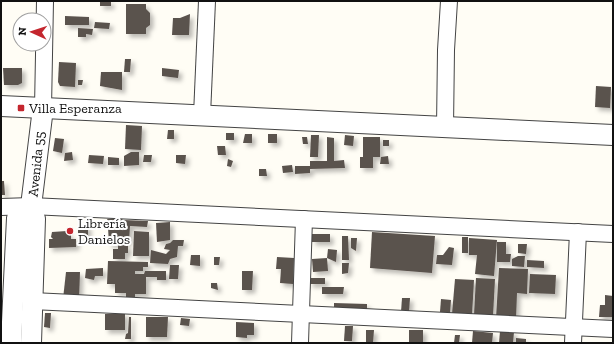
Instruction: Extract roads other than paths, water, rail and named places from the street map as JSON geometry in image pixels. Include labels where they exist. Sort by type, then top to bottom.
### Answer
[{"type":"street","name":"Avenida 55","points":[[31,343],[35,219],[32,206],[42,108],[45,1]]},
{"type":"street","points":[[202,115],[207,1]]},
{"type":"street","points":[[445,127],[446,50],[449,1]]},
{"type":"street","points":[[1,106],[613,135]]},
{"type":"street","name":"Avenida 55","points":[[11,343],[17,218],[22,212],[32,206]]},
{"type":"street","points":[[1,207],[32,206],[613,234]]},
{"type":"street","points":[[300,343],[304,219]]},
{"type":"street","points":[[573,343],[578,232]]},
{"type":"street","points":[[32,301],[613,329]]},
{"type":"place","name":"Villa Esperanza","points":[[21,108]]},
{"type":"place","name":"Librería Danielos","points":[[70,231]]}]
